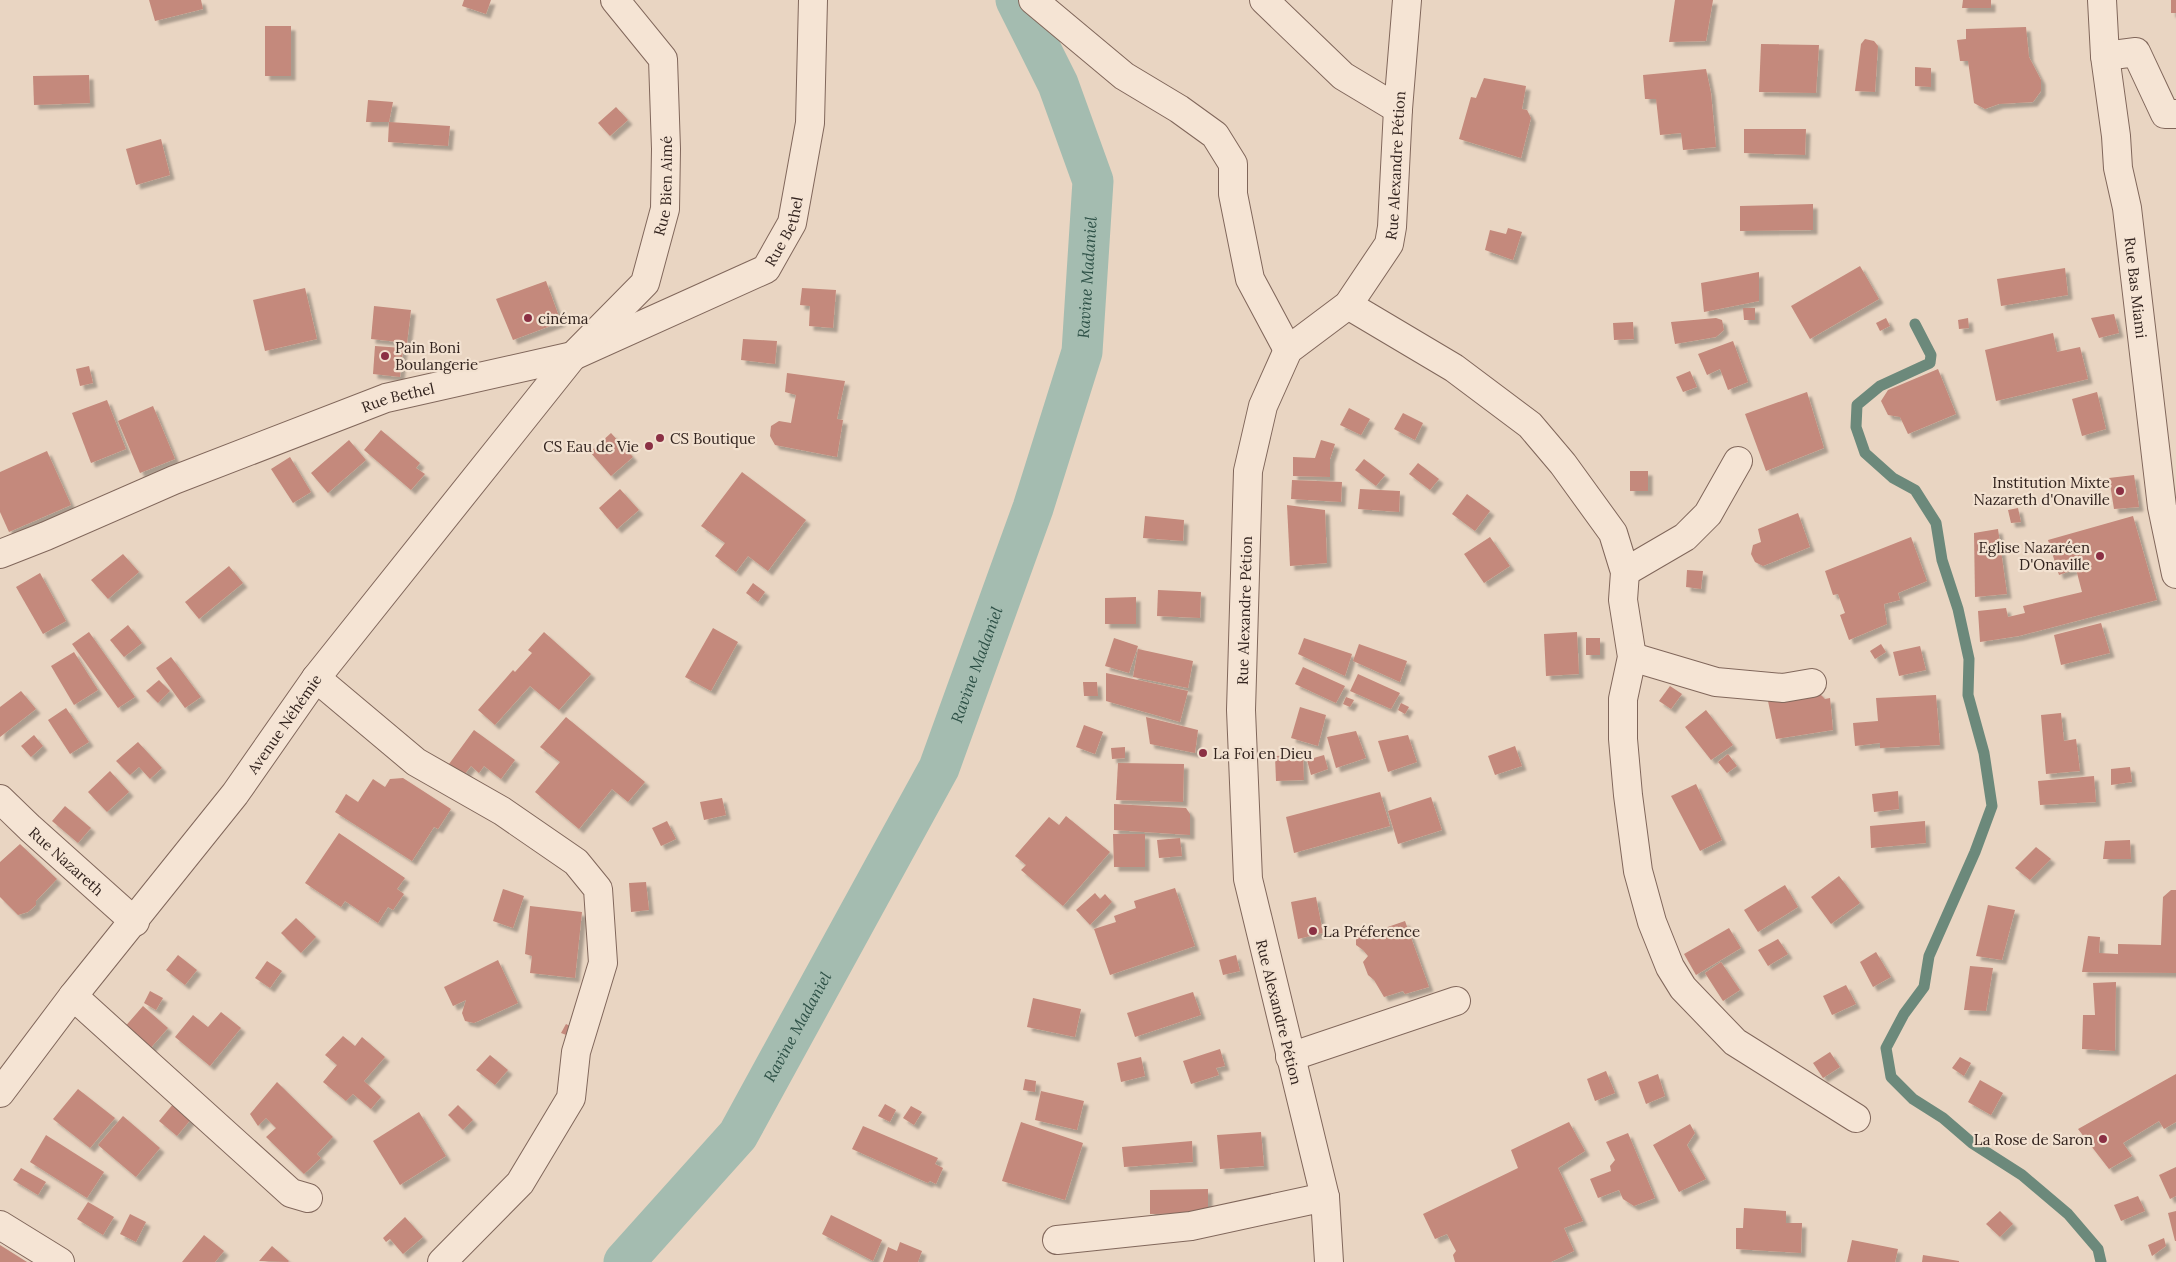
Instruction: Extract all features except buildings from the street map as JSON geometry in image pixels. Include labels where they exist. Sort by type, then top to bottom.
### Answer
[{"type":"street","name":"Rue Bien Aimé","points":[[573,356],[644,283],[665,210],[666,149],[663,59],[616,0]]},
{"type":"street","name":"Rue Bethel","points":[[0,554],[174,480],[386,398],[573,356],[766,269],[792,223],[810,123],[813,0]]},
{"type":"street","points":[[1033,0],[1124,76],[1179,109],[1214,135],[1233,164],[1233,194],[1250,279],[1288,350]]},
{"type":"street","points":[[1264,0],[1343,76],[1398,108]]},
{"type":"street","name":"Rue Alexandre Pétion","points":[[1329,1262],[1324,1197],[1248,879],[1241,710],[1248,471],[1263,406],[1288,350],[1348,305],[1389,244],[1392,226],[1398,108],[1407,0]]},
{"type":"street","name":"Rue Bas Miami","points":[[2102,0],[2105,56],[2116,136],[2118,168],[2131,237],[2162,506],[2176,572]]},
{"type":"street","points":[[2105,56],[2136,52],[2165,114],[2176,114]]},
{"type":"street","points":[[1348,305],[1454,368],[1530,425],[1563,464],[1613,533],[1625,572],[1623,600],[1632,657],[1623,699],[1623,739],[1628,795],[1638,871],[1652,922],[1670,967],[1683,988],[1735,1042],[1856,1118]]},
{"type":"street","name":"Avenue Néhémie","points":[[0,1093],[73,996],[134,922],[234,794],[316,678],[573,356]]},
{"type":"street","points":[[1625,572],[1685,537],[1708,514],[1738,461]]},
{"type":"street","points":[[1632,657],[1716,682],[1783,688],[1812,683]]},
{"type":"street","points":[[316,678],[416,762],[502,812],[576,862],[598,889],[603,963],[576,1052],[571,1098],[520,1183],[442,1262]]},
{"type":"street","name":"Rue Nazareth","points":[[0,799],[134,922]]},
{"type":"street","points":[[73,996],[291,1193],[308,1198]]},
{"type":"street","points":[[1290,1057],[1456,1001]]},
{"type":"street","points":[[1057,1240],[1191,1226],[1324,1197]]},
{"type":"street","points":[[0,1225],[60,1262]]},
{"type":"waterway","name":"Ravine Madaniel","points":[[624,1262],[738,1135],[939,768],[1033,508],[1082,352],[1093,181],[1058,84],[1016,0]]},
{"type":"waterway","points":[[1915,324],[1931,355],[1930,363],[1880,386],[1857,405],[1856,427],[1865,453],[1893,478],[1915,490],[1936,523],[1942,560],[1958,609],[1969,659],[1968,695],[1984,753],[1992,806],[1975,852],[1929,956],[1924,987],[1904,1014],[1886,1048],[1891,1077],[1913,1099],[1943,1118],[1972,1143],[2022,1175],[2068,1214],[2098,1249],[2101,1262]]},
{"type":"place","name":"cinéma","points":[[528,318]]},
{"type":"place","name":"Pain Boni Boulangerie","points":[[385,356]]},
{"type":"place","name":"CS Boutique","points":[[660,438]]},
{"type":"place","name":"CS Eau de Vie","points":[[649,446]]},
{"type":"place","name":"Institution Mixte Nazareth d'Onaville","points":[[2120,491]]},
{"type":"place","name":"Eglise Nazaréen D'Onaville","points":[[2100,556]]},
{"type":"place","name":"La Foi en Dieu","points":[[1203,753]]},
{"type":"place","name":"La Préference","points":[[1313,931]]},
{"type":"place","name":"La Rose de Saron","points":[[2103,1139]]}]
